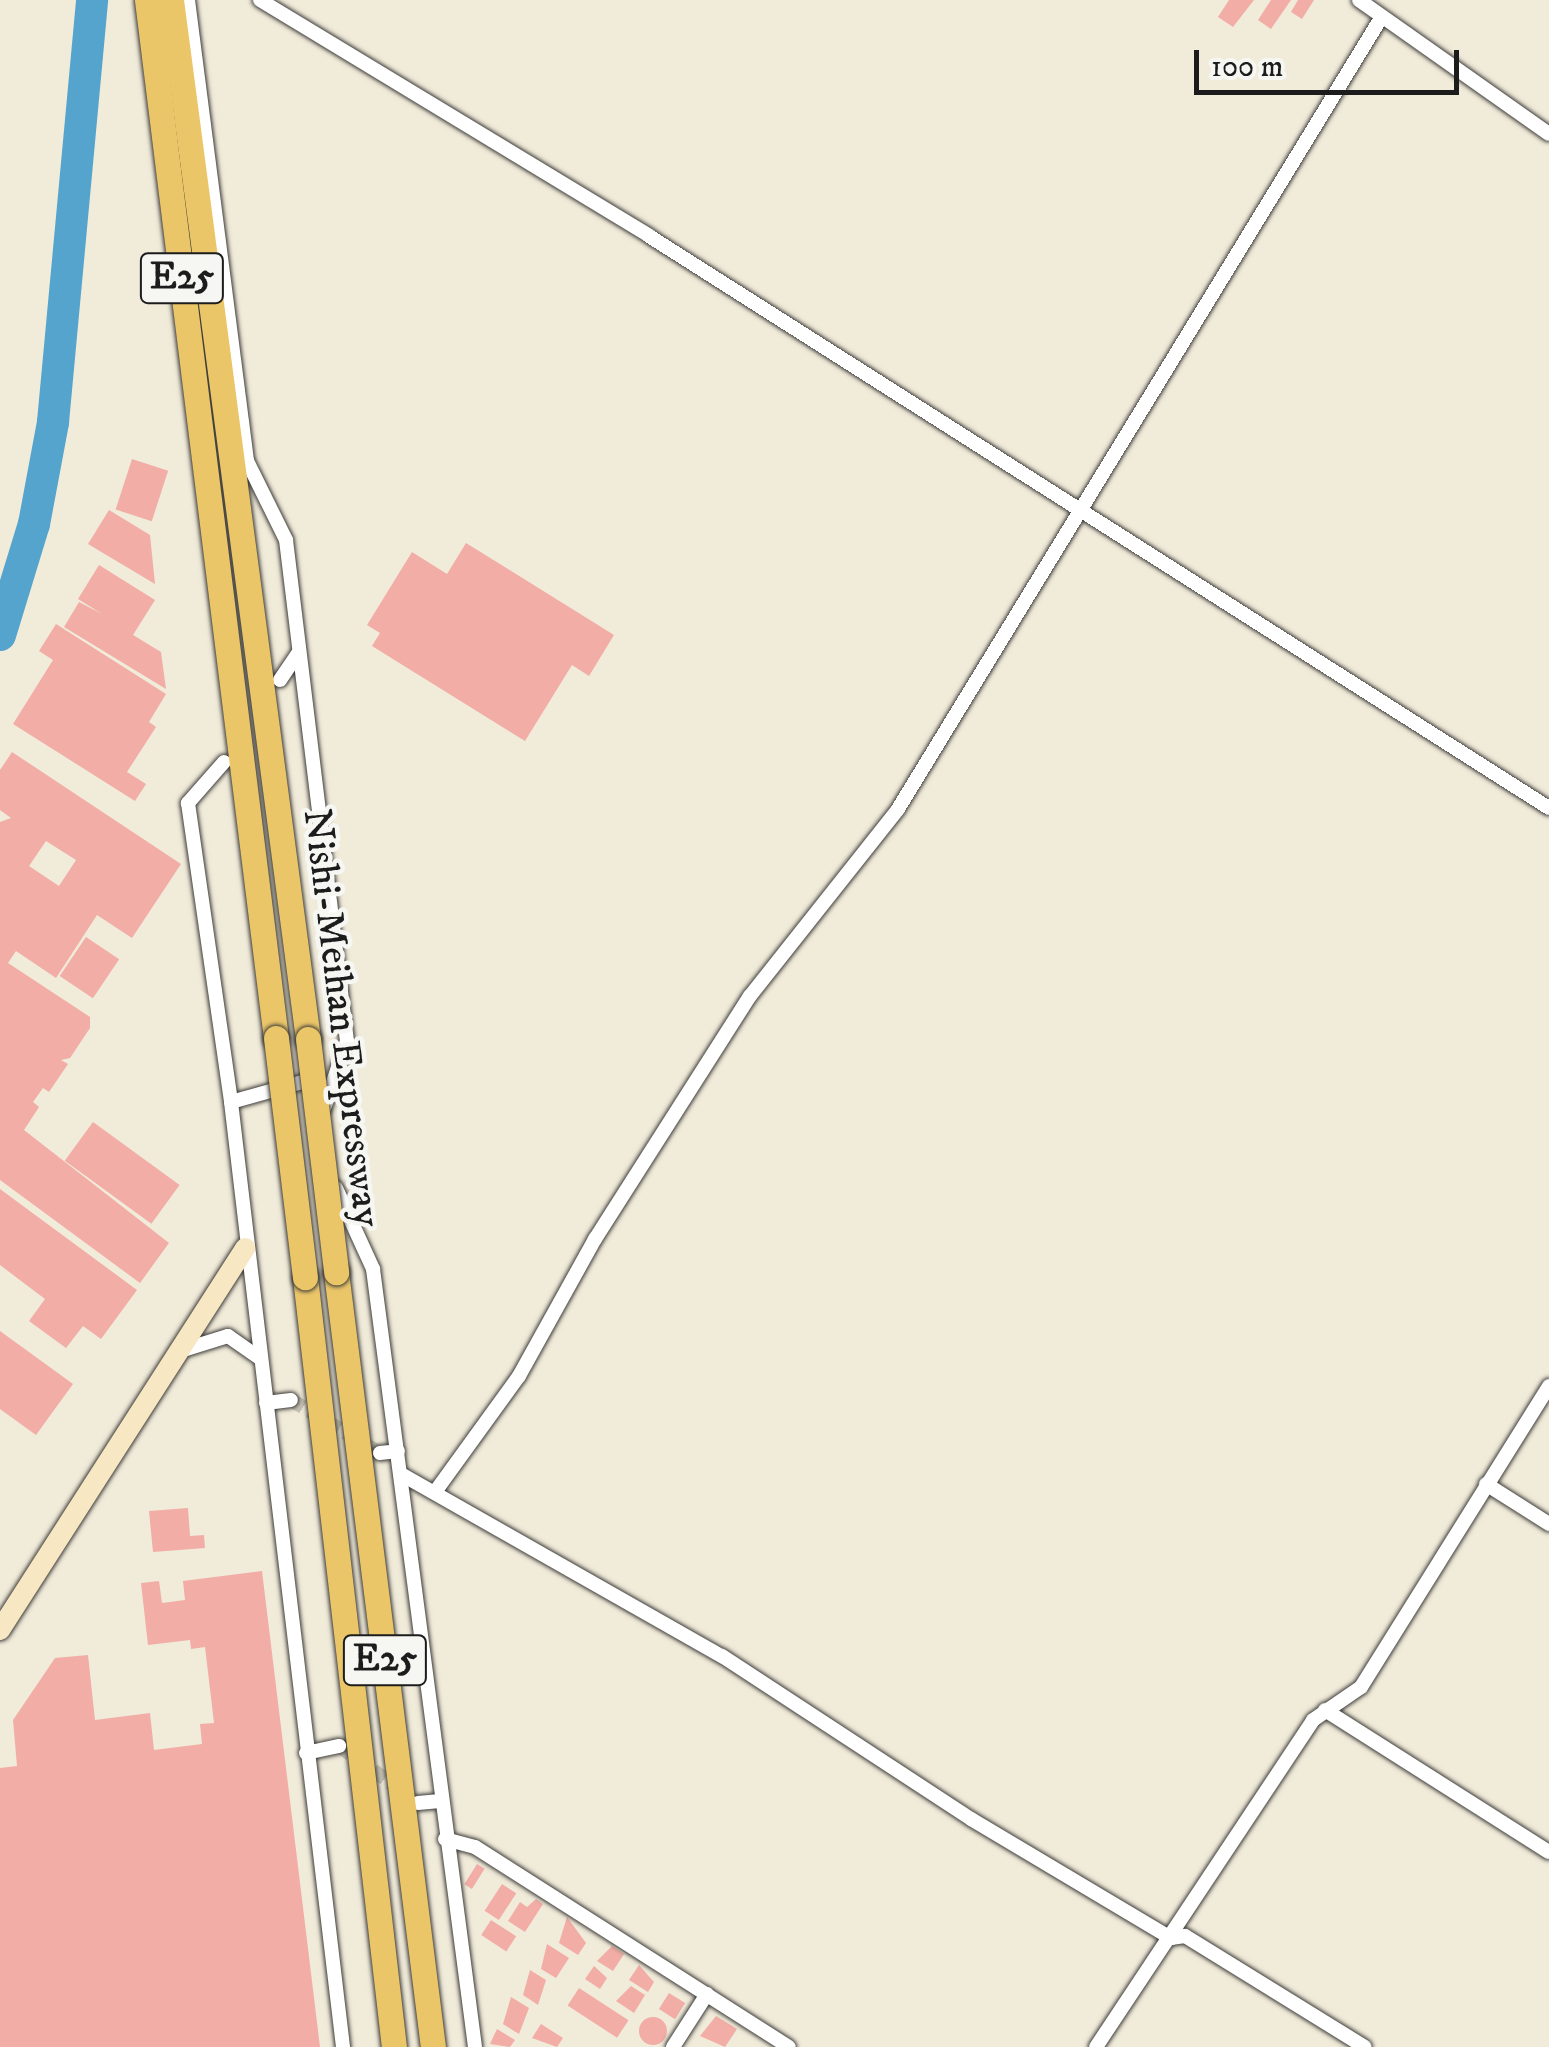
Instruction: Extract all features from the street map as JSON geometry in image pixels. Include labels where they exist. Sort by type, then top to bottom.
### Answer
[{"type":"highway","name":"Nishi-Meihan Expressway","points":[[146,0],[228,554],[308,1039],[433,2047]]},
{"type":"highway","name":"Nishi-Meihan Expressway","points":[[171,0],[276,1038],[394,2047]]},
{"type":"street","points":[[188,0],[247,460],[283,525],[347,1041],[324,1114],[337,1194],[374,1269],[440,1802],[475,2047]]},
{"type":"street","points":[[260,0],[1082,510],[1549,808]]},
{"type":"street","points":[[1360,0],[1549,134]]},
{"type":"street","points":[[435,1492],[519,1376],[595,1239],[750,996],[886,829],[1381,18]]},
{"type":"street","points":[[280,680],[300,652]]},
{"type":"street","points":[[224,762],[188,802],[231,1102],[245,1248],[344,2047]]},
{"type":"street","points":[[231,1102],[337,1073]]},
{"type":"street","points":[[0,1630],[245,1248]]},
{"type":"street","points":[[179,1352],[228,1336],[261,1359]]},
{"type":"street","points":[[1096,2047],[1145,1966],[1172,1938],[1306,1730],[1325,1710],[1361,1687],[1549,1386]]},
{"type":"street","points":[[266,1403],[290,1400]]},
{"type":"street","points":[[380,1454],[398,1451]]},
{"type":"street","points":[[401,1474],[722,1656],[971,1819],[1172,1938],[1185,1936],[1364,2047]]},
{"type":"street","points":[[1486,1484],[1549,1524]]},
{"type":"street","points":[[1325,1710],[1549,1852]]},
{"type":"street","points":[[306,1752],[338,1746]]},
{"type":"street","points":[[418,1804],[440,1802]]},
{"type":"street","points":[[445,1839],[475,1846],[788,2047]]},
{"type":"street","points":[[673,2047],[707,1994]]},
{"type":"building","points":[[1229,0],[1254,0],[1233,27],[1218,17]]},
{"type":"building","points":[[1271,0],[1291,0],[1271,29],[1258,20]]},
{"type":"building","points":[[1298,0],[1314,0],[1302,19],[1291,12]]},
{"type":"building","points":[[132,459],[168,471],[152,521],[116,509]]},
{"type":"building","points":[[109,510],[150,535],[155,584],[88,544]]},
{"type":"building","points":[[466,543],[614,635],[589,676],[572,665],[525,741],[372,646],[380,633],[367,625],[412,552],[447,574]]},
{"type":"building","points":[[99,565],[155,600],[133,635],[161,652],[166,689],[64,627],[79,602],[102,614],[78,599]]},
{"type":"building","points":[[56,624],[166,694],[149,722],[156,727],[127,772],[146,784],[135,801],[13,724],[53,660],[39,651]]},
{"type":"building","points":[[12,752],[181,864],[132,938],[97,915],[56,978],[16,951],[8,963],[90,1017],[90,1028],[70,1058],[61,1060],[68,1064],[49,1092],[43,1088],[33,1102],[39,1107],[24,1130],[169,1243],[140,1283],[0,1180],[0,822],[11,818],[0,810],[0,770]],"holes":[[[46,841],[76,860],[59,886],[29,866]]]},
{"type":"building","points":[[86,937],[119,959],[93,998],[60,976]]},
{"type":"building","points":[[93,1122],[180,1185],[151,1224],[65,1161]]},
{"type":"building","points":[[0,1189],[137,1290],[101,1339],[83,1326],[66,1348],[29,1321],[45,1299],[0,1265]]},
{"type":"building","points":[[0,1331],[73,1384],[36,1435],[0,1409]]},
{"type":"building","points":[[188,1508],[190,1536],[204,1535],[205,1548],[153,1552],[149,1511]]},
{"type":"building","points":[[262,1571],[320,2047],[0,2047],[0,1768],[17,1766],[13,1720],[55,1658],[88,1655],[95,1720],[150,1713],[154,1750],[202,1744],[200,1724],[214,1723],[205,1647],[191,1649],[190,1640],[148,1645],[141,1583],[159,1581],[162,1603],[185,1600],[183,1581]]},
{"type":"building","points":[[477,1864],[485,1869],[472,1889],[464,1884]]},
{"type":"building","points":[[502,1884],[516,1893],[499,1920],[485,1911]]},
{"type":"building","points":[[536,1899],[543,1904],[525,1932],[508,1921],[520,1902],[527,1907]]},
{"type":"building","points":[[567,1917],[586,1943],[578,1955],[559,1943]]},
{"type":"building","points":[[491,1920],[516,1936],[506,1951],[481,1935]]},
{"type":"building","points":[[547,1944],[569,1958],[556,1978],[541,1969]]},
{"type":"building","points":[[612,1946],[624,1954],[613,1971],[597,1961]]},
{"type":"building","points":[[639,1965],[654,1982],[648,1992],[629,1980]]},
{"type":"building","points":[[594,1966],[607,1978],[600,1989],[585,1979]]},
{"type":"building","points":[[530,1970],[546,1980],[538,2005],[523,1995]]},
{"type":"building","points":[[631,1986],[645,1995],[634,2013],[616,2001]]},
{"type":"building","points":[[579,1988],[628,2020],[617,2038],[568,2006]]},
{"type":"building","points":[[669,1993],[685,2003],[675,2019],[659,2009]]},
{"type":"building","points":[[511,1997],[529,2008],[519,2034],[503,2024]]},
{"type":"building","points":[[716,2016],[737,2029],[725,2047],[700,2036]]},
{"type":"building","points":[[653,2017],[663,2021],[667,2031],[663,2041],[653,2045],[643,2041],[639,2031],[643,2021]]},
{"type":"building","points":[[541,2024],[563,2038],[557,2047],[532,2038]]},
{"type":"building","points":[[497,2029],[515,2040],[510,2047],[490,2044]]},
{"type":"waterway","points":[[0,635],[34,524],[53,422],[92,0]]},
{"type":"tunnel","points":[[291,1400],[380,1453]]},
{"type":"tunnel","points":[[339,1746],[402,1791]]}]
